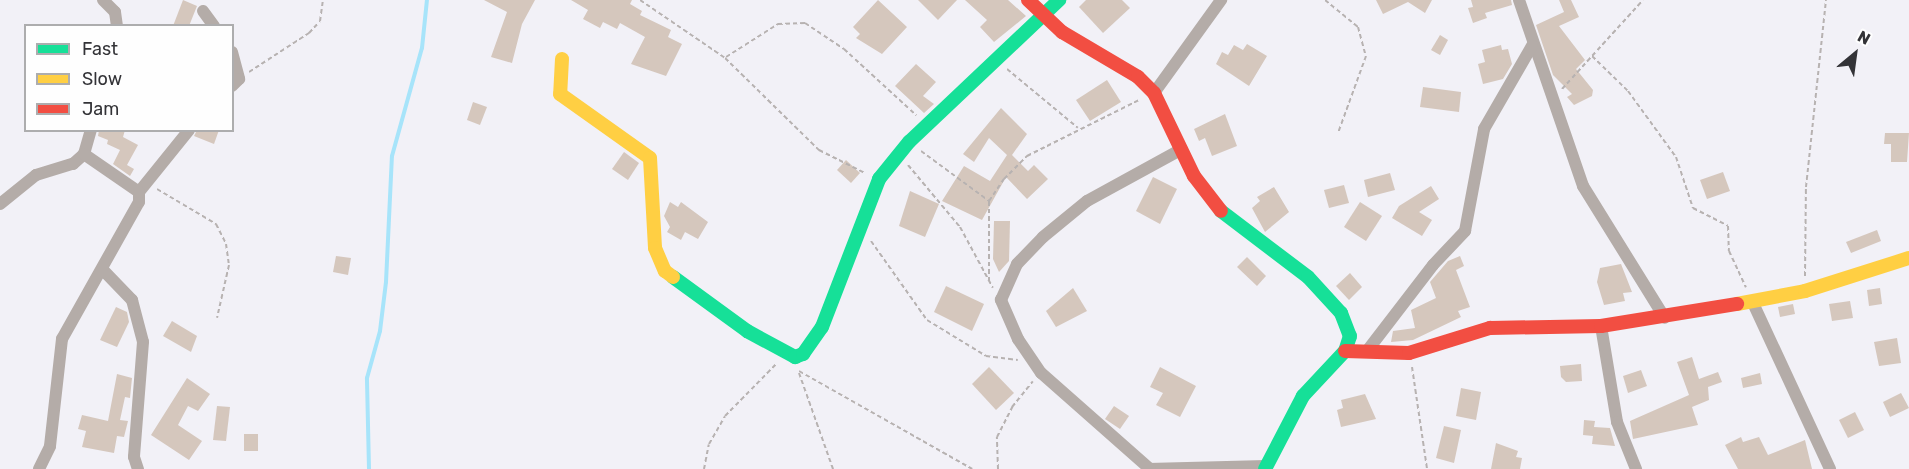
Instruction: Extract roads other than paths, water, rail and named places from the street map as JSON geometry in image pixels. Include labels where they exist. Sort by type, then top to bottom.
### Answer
[{"type":"street","points":[[104,0],[115,12],[117,24]]},
{"type":"street","points":[[1028,0],[1062,32],[1127,68],[1154,93],[1182,149],[1217,208],[1308,277],[1341,313],[1350,336],[1345,351],[1303,396],[1265,468],[1149,469],[1041,373],[1001,300],[1017,264],[1043,237],[1087,201],[1182,149]]},
{"type":"street","points":[[562,59],[560,87],[564,99],[650,158],[655,248],[665,271],[792,356],[803,354],[822,327],[858,225],[879,179],[909,142],[997,62],[1059,0]]},
{"type":"street","points":[[1154,93],[1221,0]]},
{"type":"street","points":[[1519,0],[1532,46],[1583,186],[1665,318]]},
{"type":"street","points":[[203,11],[213,24]]},
{"type":"street","points":[[1367,351],[1433,265],[1465,231],[1484,129],[1532,46]]},
{"type":"street","points":[[234,67],[236,82]]},
{"type":"street","points":[[0,204],[20,184],[73,164],[84,154],[90,132]]},
{"type":"street","points":[[39,469],[50,446],[62,339],[103,270],[139,202],[139,192],[187,132]]},
{"type":"street","points":[[84,154],[139,192]]},
{"type":"street","points":[[1345,351],[1410,353],[1459,334],[1490,328],[1601,326],[1665,318],[1753,303],[1805,291],[1909,258]]},
{"type":"street","points":[[103,270],[132,300],[144,342],[134,457],[138,469]]},
{"type":"street","points":[[1753,303],[1830,469]]},
{"type":"street","points":[[1601,326],[1617,422],[1636,469]]},
{"type":"waterway","points":[[369,469],[367,378],[380,331],[386,282],[392,156],[422,48],[427,0]]}]
